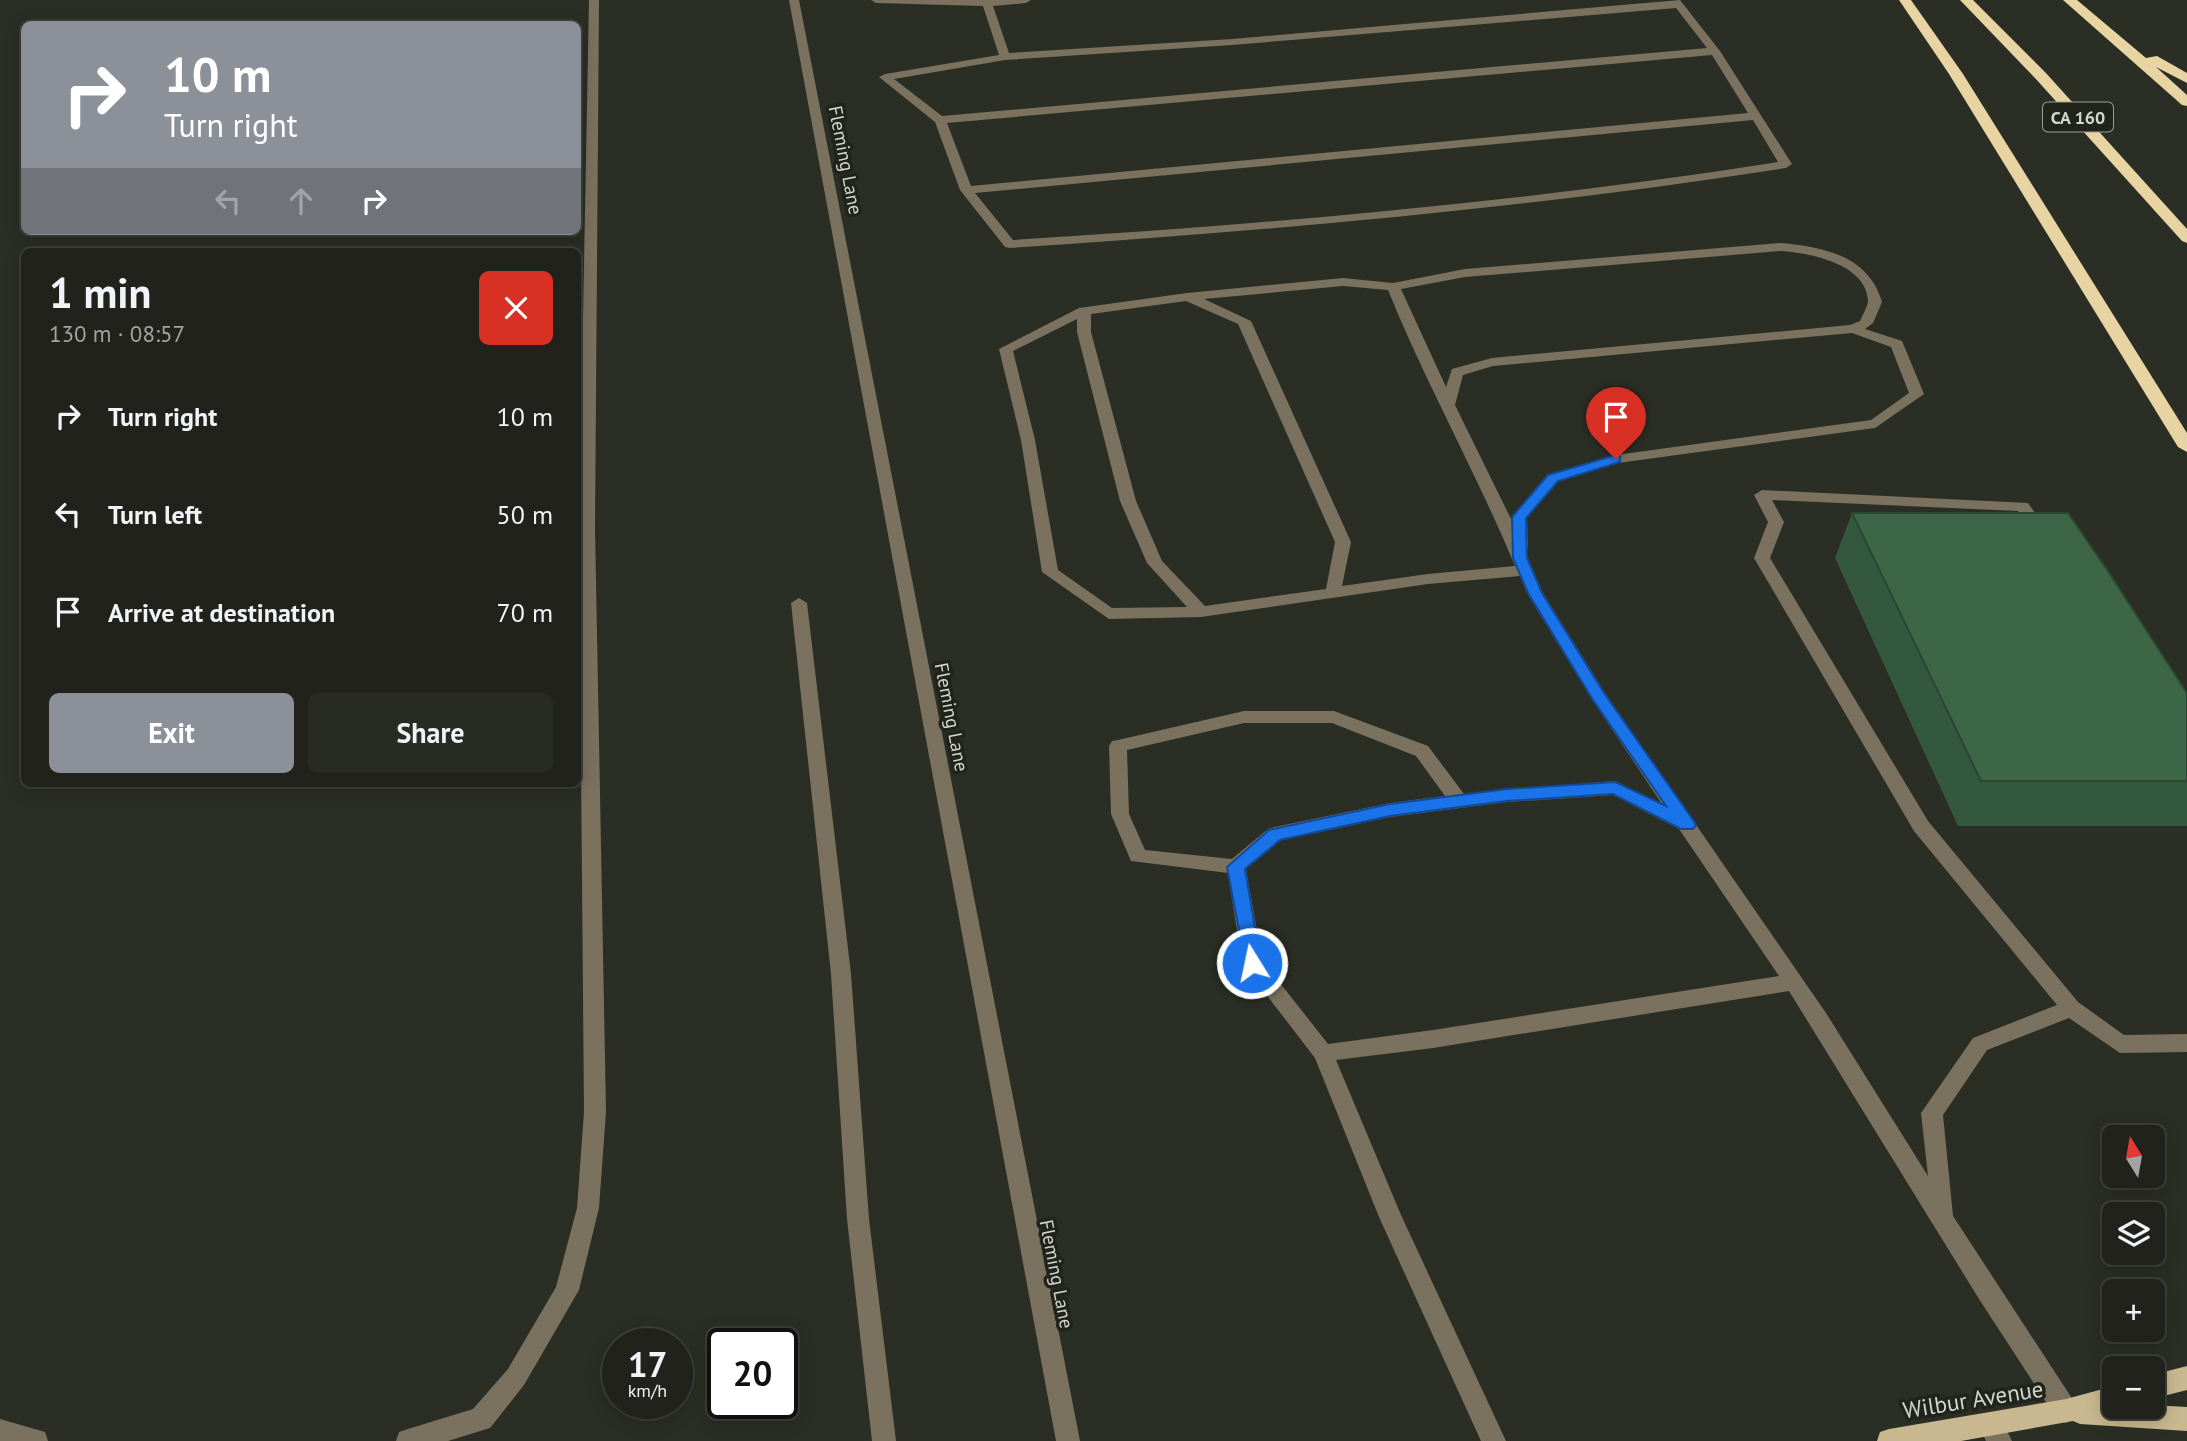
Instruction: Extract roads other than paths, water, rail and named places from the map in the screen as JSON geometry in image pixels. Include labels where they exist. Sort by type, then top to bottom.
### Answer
[{"type":"highway","points":[[1905,0],[1956,74],[2187,447]]},
{"type":"highway","name":"CA 160","points":[[1966,0],[2040,75],[2187,238]]},
{"type":"highway","points":[[2069,0],[2120,41],[2187,102]]},
{"type":"highway","points":[[2120,41],[2187,79]]},
{"type":"main road","points":[[2165,1384],[2187,1378]]},
{"type":"main road","name":"Wilbur Avenue","points":[[1889,1441],[1995,1433],[2102,1402]]},
{"type":"main road","name":"Wilbur Avenue","points":[[2066,1412],[2187,1419]]},
{"type":"lane","points":[[408,1441],[481,1419],[516,1377],[567,1290],[588,1208],[595,1112],[587,528],[594,0]]},
{"type":"lane","name":"Fleming Lane","points":[[794,0],[1068,1441]]},
{"type":"lane","points":[[876,0],[986,3],[1026,0]]},
{"type":"lane","points":[[986,3],[1005,57]]},
{"type":"lane","points":[[1677,3],[1715,51],[1786,164],[1647,186],[1212,231],[1010,244],[966,190],[940,120],[885,77],[1005,57],[1677,3]]},
{"type":"lane","points":[[940,120],[1715,51]]},
{"type":"lane","points":[[966,190],[1758,116]]},
{"type":"lane","points":[[1449,404],[1457,372],[1492,362],[1853,329],[1866,323],[1875,302],[1870,284],[1848,264],[1814,250],[1780,247],[1465,273],[1393,287],[1343,282],[1187,297],[1084,311],[1006,349],[1028,440],[1050,572],[1109,614],[1201,612],[1523,564]]},
{"type":"lane","points":[[1393,287],[1412,333],[1449,404],[1535,593],[1599,696],[1793,982],[2066,1412]]},
{"type":"lane","points":[[1244,321],[1250,304],[1263,290]]},
{"type":"lane","points":[[1187,297],[1244,321],[1343,542],[1333,593]]},
{"type":"lane","points":[[1084,311],[1088,346],[1128,501],[1155,563],[1201,612]]},
{"type":"lane","points":[[1523,564],[1519,517],[1553,478],[1616,459],[1875,424],[1917,394],[1897,344],[1853,329]]},
{"type":"lane","points":[[2053,551],[2023,506],[1762,495],[1776,522],[1762,558],[1921,826],[2071,1008],[2120,1044],[2187,1043]]},
{"type":"lane","points":[[799,603],[841,974],[858,1219],[884,1441]]},
{"type":"lane","points":[[1459,801],[1422,751],[1334,717],[1244,717],[1118,746],[1120,814],[1138,856],[1236,867],[1275,834],[1390,810],[1459,801],[1615,788],[1687,825]]},
{"type":"lane","points":[[1236,867],[1252,963],[1323,1053],[1390,1217],[1494,1441]]},
{"type":"lane","points":[[1323,1053],[1433,1039],[1793,982]]},
{"type":"lane","points":[[1943,1220],[1932,1113],[1980,1044],[2071,1008]]},
{"type":"lane","points":[[0,1431],[36,1441]]}]
